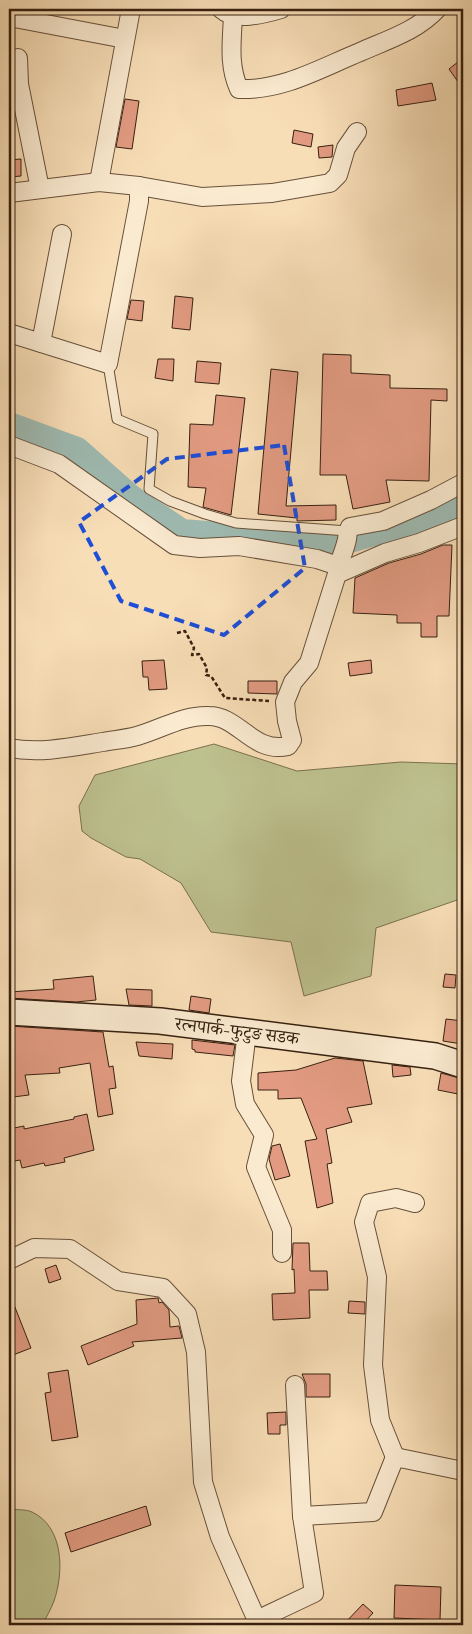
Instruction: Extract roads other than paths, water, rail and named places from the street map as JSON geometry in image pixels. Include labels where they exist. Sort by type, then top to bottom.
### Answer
[{"type":"street","points":[[99,182],[131,9]]},
{"type":"street","points":[[281,9],[258,14],[227,12],[231,62],[234,79],[239,89],[256,90],[299,78],[405,33],[437,9]]},
{"type":"street","points":[[9,17],[125,39]]},
{"type":"street","points":[[18,58],[18,84],[40,189]]},
{"type":"street","points":[[9,193],[99,182],[139,186],[202,197],[272,192],[330,183],[338,175],[346,148],[358,132]]},
{"type":"street","points":[[9,333],[108,364],[139,201],[139,186]]},
{"type":"street","points":[[41,343],[62,234]]},
{"type":"street","points":[[9,445],[59,464],[174,545],[200,548],[239,546],[317,559],[337,570],[420,543],[463,526]]},
{"type":"street","points":[[9,748],[26,751],[69,748],[137,736],[190,716],[211,715],[227,720],[253,740],[278,748],[288,746],[292,740],[285,702],[293,682],[309,663],[350,528],[383,521],[431,500],[463,483]]},
{"type":"street","name":"रत्नपार्क-फुटुङ सडक","points":[[9,1012],[160,1021],[435,1056],[463,1065]]},
{"type":"street","points":[[247,1032],[241,1081],[245,1104],[264,1135],[256,1167],[282,1230],[282,1253]]},
{"type":"street","points":[[302,1516],[373,1512],[395,1457],[380,1420],[373,1365],[377,1277],[364,1222],[370,1203],[396,1198],[415,1203]]},
{"type":"street","points":[[9,1260],[34,1248],[70,1249],[118,1281],[163,1288],[187,1314],[196,1352],[203,1482],[220,1537],[258,1622],[314,1593],[302,1516],[294,1385]]},
{"type":"street","points":[[395,1457],[463,1471]]},
{"type":"lane","points":[[108,364],[117,419],[153,434],[149,489],[170,501],[236,523],[347,535]]},
{"type":"waterway","points":[[9,425],[77,450],[130,497],[182,532],[336,544],[463,507]]}]
